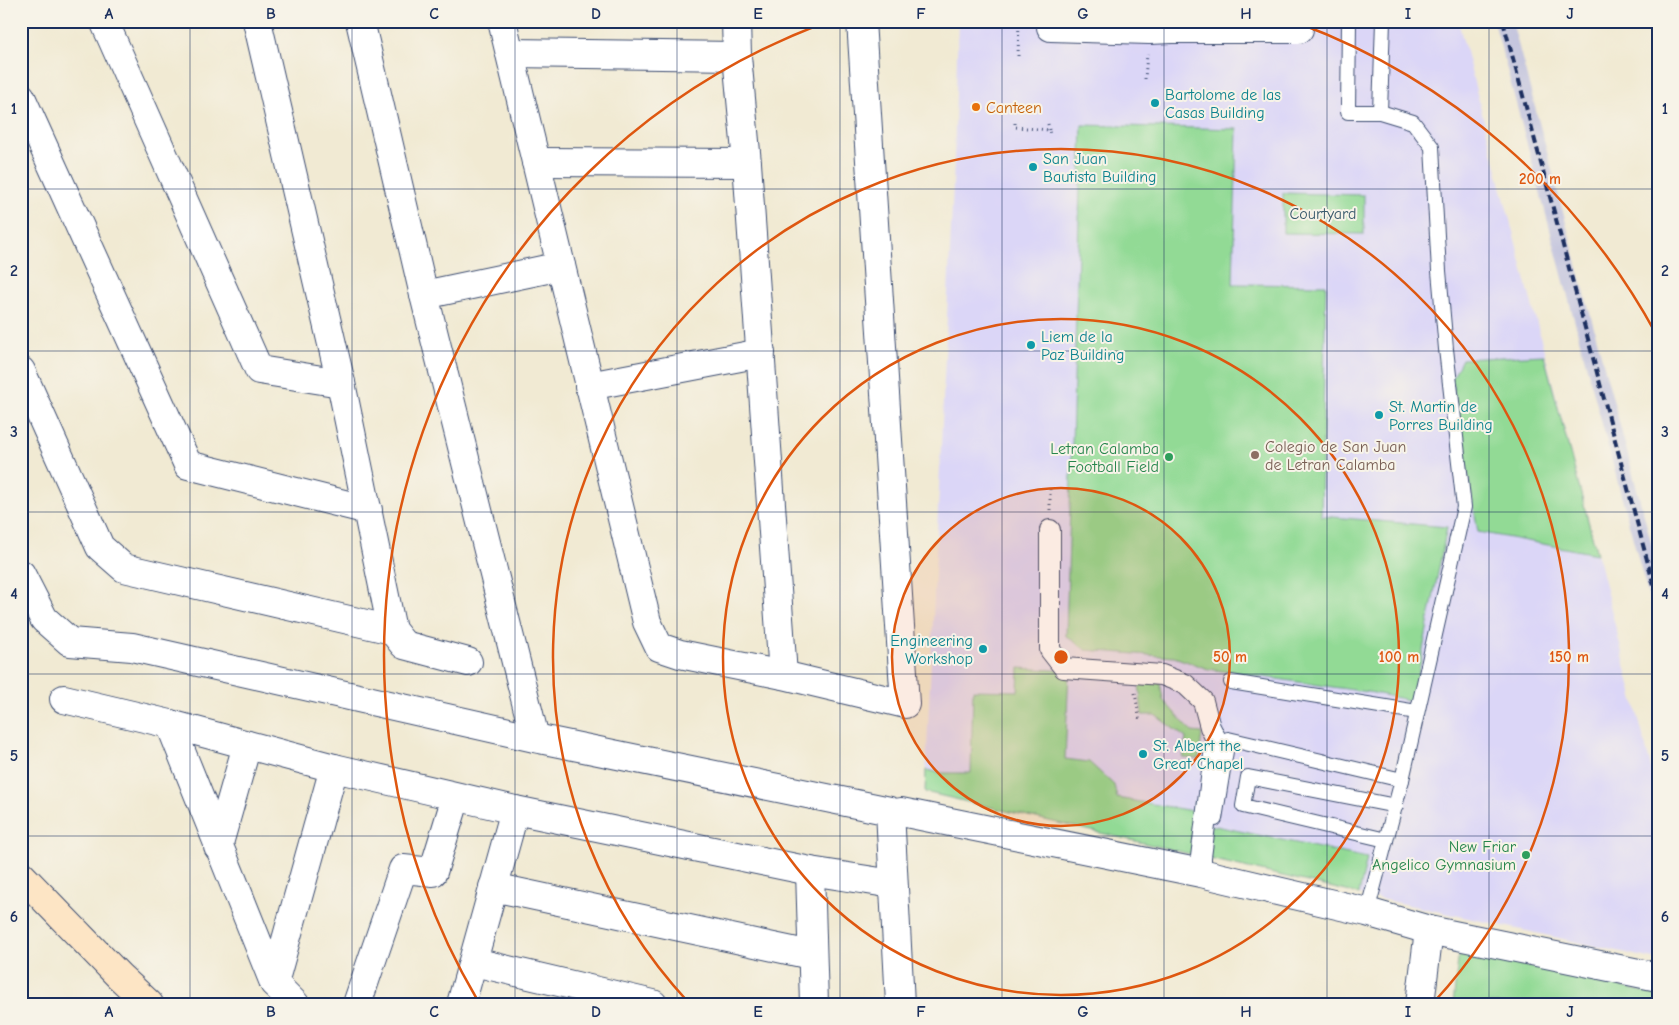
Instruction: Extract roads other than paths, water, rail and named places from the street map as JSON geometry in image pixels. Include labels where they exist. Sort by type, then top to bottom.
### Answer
[{"type":"main road","points":[[21,875],[119,976],[149,1004]]},
{"type":"street","points":[[104,21],[259,370],[340,383]]},
{"type":"street","points":[[257,21],[340,383],[392,630],[404,645],[468,662]]},
{"type":"street","points":[[360,21],[424,295],[535,738]]},
{"type":"street","points":[[502,21],[647,622],[660,647],[680,654],[783,675],[905,704],[861,21]]},
{"type":"street","points":[[736,21],[737,56],[747,163],[783,675]]},
{"type":"street","points":[[1051,21],[1051,27],[1159,25],[1298,29],[1299,21]]},
{"type":"street","points":[[510,53],[737,56]]},
{"type":"street","points":[[21,97],[188,465],[368,510]]},
{"type":"street","points":[[536,162],[747,163]]},
{"type":"street","points":[[424,295],[561,266]]},
{"type":"street","points":[[589,386],[761,353]]},
{"type":"street","points":[[21,371],[100,546],[124,568],[392,630]]},
{"type":"street","points":[[1050,530],[1050,650],[1064,668],[1162,675],[1185,684],[1203,701],[1210,728],[1216,739],[1201,857],[1204,874]]},
{"type":"street","points":[[21,574],[44,619],[70,642],[132,647],[535,738],[890,811],[900,1004]]},
{"type":"street","points":[[64,699],[456,797],[810,870],[893,884]]},
{"type":"street","points":[[170,724],[274,983],[295,1004]]},
{"type":"street","points":[[218,847],[247,744]]},
{"type":"street","points":[[274,983],[334,768]]},
{"type":"street","points":[[357,1004],[403,869],[433,872],[456,797]]},
{"type":"street","points":[[461,1004],[515,810]]},
{"type":"street","points":[[901,812],[1204,874],[1367,912],[1429,930],[1658,977]]},
{"type":"street","points":[[810,870],[811,955],[814,1004]]},
{"type":"street","points":[[493,887],[811,955]]},
{"type":"street","points":[[1420,1004],[1429,930]]},
{"type":"street","points":[[474,962],[548,992],[653,1004]]},
{"type":"lane","points":[[1349,21],[1348,112],[1380,112],[1413,122],[1432,147],[1445,339],[1464,507],[1396,806],[1367,912]]},
{"type":"lane","points":[[1380,112],[1384,21]]},
{"type":"lane","points":[[1231,682],[1417,712]]},
{"type":"lane","points":[[1204,874],[1228,739],[1402,780]]},
{"type":"lane","points":[[1386,840],[1243,806],[1248,777],[1396,806]]},
{"type":"railway","points":[[1503,21],[1658,601]]},
{"type":"place","name":"Bartolome de las Casas Building","points":[[1155,103]]},
{"type":"place","name":"Canteen","points":[[976,107]]},
{"type":"place","name":"San Juan Bautista Building","points":[[1033,167]]},
{"type":"place","name":"Liem de la Paz Building","points":[[1031,345]]},
{"type":"place","name":"St. Martin de Porres Building","points":[[1379,415]]},
{"type":"place","name":"Colegio de San Juan de Letran Calamba","points":[[1255,455]]},
{"type":"place","name":"Letran Calamba Football Field","points":[[1169,457]]},
{"type":"place","name":"Engineering Workshop","points":[[983,649]]},
{"type":"place","name":"St. Albert the Great Chapel","points":[[1143,754]]},
{"type":"place","name":"New Friar Angelico Gymnasium","points":[[1526,855]]},
{"type":"park label","name":"Courtyard","points":[[1323,213]]}]
